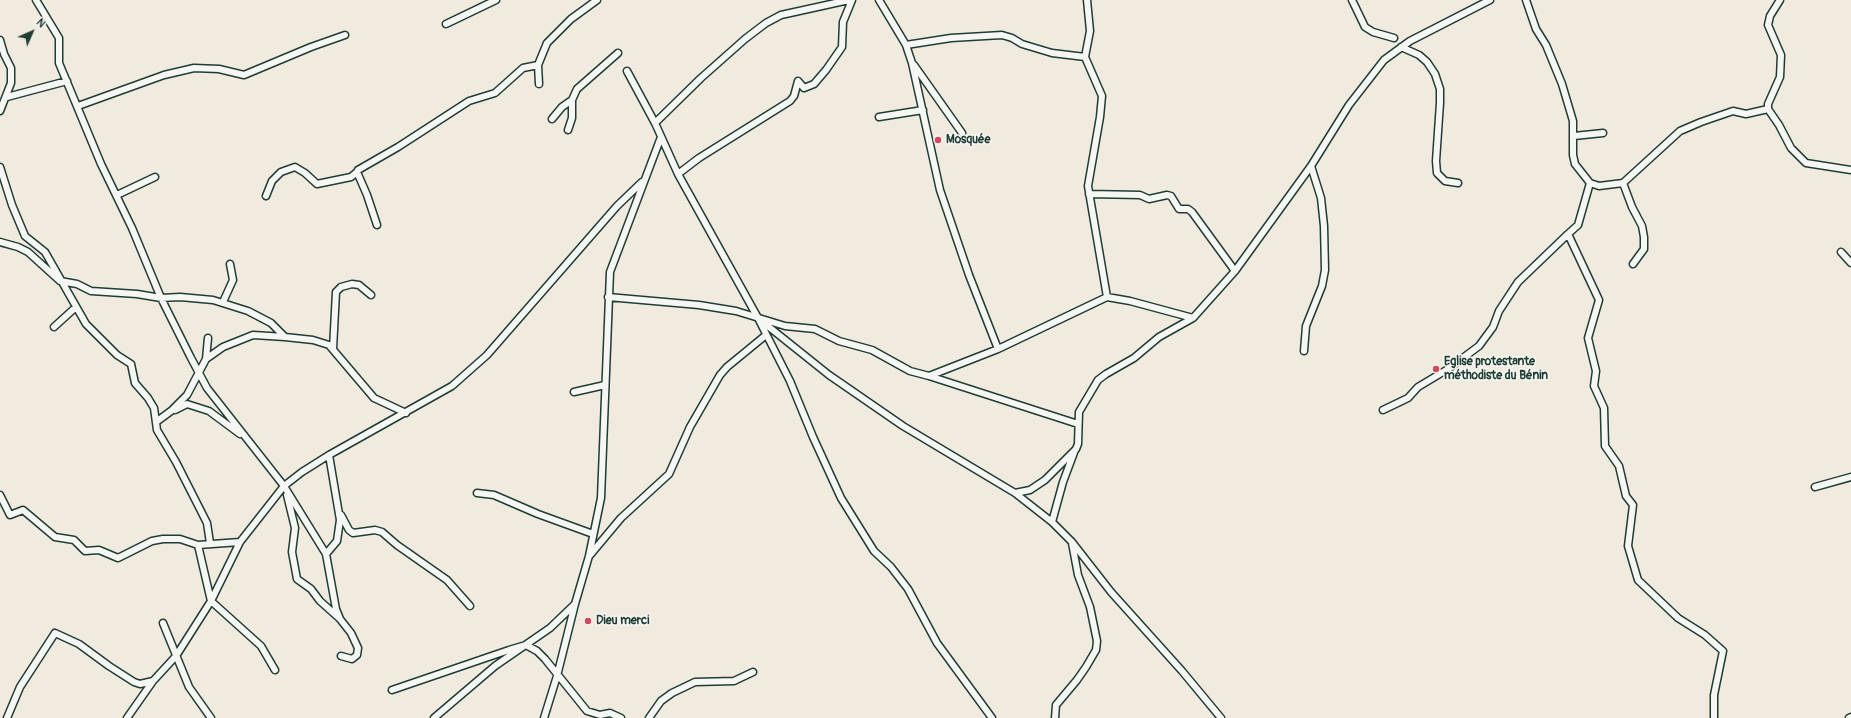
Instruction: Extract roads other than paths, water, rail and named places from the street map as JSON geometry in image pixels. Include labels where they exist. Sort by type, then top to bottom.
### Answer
[{"type":"street","points":[[36,0],[59,38],[60,63],[67,81],[132,228],[161,298],[207,388],[284,486],[326,554],[336,609],[340,619]]},
{"type":"street","points":[[446,24],[496,0]]},
{"type":"street","points":[[538,84],[538,65],[549,40],[571,19],[597,0]]},
{"type":"street","points":[[655,124],[701,78],[761,26],[781,15],[850,0]]},
{"type":"street","points":[[678,174],[699,158],[790,101],[794,96],[798,81],[804,88],[814,84],[842,47],[842,22],[850,0]]},
{"type":"street","points":[[879,0],[906,45],[912,62],[940,190],[969,275],[998,349]]},
{"type":"street","points":[[1088,0],[1090,31],[1085,57],[1102,96],[1100,117],[1088,177],[1089,194],[1107,297]]},
{"type":"street","points":[[1352,0],[1365,26],[1373,32],[1394,38]]},
{"type":"street","points":[[1052,522],[1063,482],[1076,449],[1079,412],[1098,380],[1134,358],[1159,337],[1193,318],[1235,271],[1311,166],[1348,105],[1384,60],[1401,47],[1490,0]]},
{"type":"street","points":[[1526,0],[1536,29],[1546,45],[1562,84],[1573,121],[1573,155],[1575,164],[1590,183],[1599,186],[1623,183],[1680,131],[1734,111],[1746,114],[1768,109]]},
{"type":"street","points":[[1780,0],[1770,16],[1768,25],[1782,55],[1780,77],[1768,104],[1768,109],[1779,125],[1791,148],[1806,163],[1851,170]]},
{"type":"street","points":[[78,106],[164,75],[194,68],[219,69],[244,75],[311,47],[345,35]]},
{"type":"street","points":[[906,45],[951,38],[1002,35],[1012,38],[1022,44],[1052,52],[1085,57]]},
{"type":"street","points":[[0,40],[4,54],[11,68],[11,83],[0,111]]},
{"type":"street","points":[[1401,47],[1419,55],[1428,62],[1435,74],[1440,89],[1436,161],[1437,173],[1445,181],[1458,183]]},
{"type":"street","points":[[568,130],[572,118],[572,100],[577,89],[618,53]]},
{"type":"street","points":[[912,62],[962,133]]},
{"type":"street","points":[[266,196],[272,181],[281,172],[295,168],[305,173],[317,184],[351,177],[356,172],[469,101],[495,93],[523,68],[538,65]]},
{"type":"street","points":[[627,71],[655,124],[678,174],[758,318],[790,381],[812,437],[841,498],[874,551],[891,567],[908,589],[937,643],[992,718]]},
{"type":"street","points":[[7,96],[67,81]]},
{"type":"street","points":[[552,119],[562,107],[572,100]]},
{"type":"street","points":[[879,117],[923,110]]},
{"type":"street","points":[[1574,136],[1602,133]]},
{"type":"street","points":[[544,718],[557,676],[589,556],[601,498],[610,272],[661,137]]},
{"type":"street","points":[[1304,351],[1306,326],[1322,286],[1324,270],[1324,226],[1320,198],[1311,166]]},
{"type":"street","points":[[0,167],[12,205],[25,236],[45,252],[60,281],[86,324],[117,355],[131,364],[135,383],[148,398],[154,408],[157,430],[176,462],[207,523],[210,543]]},
{"type":"street","points":[[356,172],[368,195],[377,225]]},
{"type":"street","points":[[117,196],[155,177]]},
{"type":"street","points":[[127,718],[153,681],[176,656],[211,601],[240,542],[284,486],[302,472],[329,455],[452,386],[487,355],[617,206],[644,180]]},
{"type":"street","points":[[1383,410],[1408,398],[1418,387],[1448,369],[1479,346],[1493,327],[1499,311],[1518,282],[1578,225],[1590,183]]},
{"type":"street","points":[[1623,183],[1632,207],[1642,226],[1644,237],[1644,249],[1633,264]]},
{"type":"street","points":[[1089,194],[1140,195],[1149,199],[1167,195],[1171,196],[1180,209],[1188,209],[1192,212],[1235,271]]},
{"type":"street","points":[[1568,234],[1599,300],[1588,338],[1596,371],[1594,386],[1604,408],[1605,446],[1619,466],[1626,496],[1633,505],[1628,546],[1638,580],[1678,618],[1705,635],[1723,651],[1714,695],[1714,718]]},
{"type":"street","points":[[0,242],[18,247],[28,252],[60,281],[77,284],[98,292],[114,292],[161,298],[180,297],[223,302],[248,311],[270,323],[285,337]]},
{"type":"street","points":[[1841,252],[1851,263]]},
{"type":"street","points":[[223,302],[233,280],[230,264]]},
{"type":"street","points":[[333,349],[336,292],[341,287],[352,284],[359,286],[371,296]]},
{"type":"street","points":[[608,297],[699,305],[736,311],[786,326],[815,329],[839,341],[872,350],[910,372],[929,376],[1078,424]]},
{"type":"street","points":[[929,376],[998,349],[1024,336],[1061,321],[1107,297],[1130,301],[1193,318]]},
{"type":"street","points":[[54,327],[76,307]]},
{"type":"street","points":[[758,318],[829,375],[903,426],[1015,494],[1052,522],[1072,542],[1111,592],[1182,670],[1221,718]]},
{"type":"street","points":[[206,359],[224,347],[253,335],[313,340],[329,345],[374,398],[406,413]]},
{"type":"street","points":[[589,556],[621,518],[669,474],[690,427],[720,375],[727,367],[766,335]]},
{"type":"street","points":[[156,422],[171,411],[187,395],[206,359],[208,338]]},
{"type":"street","points":[[574,392],[605,385]]},
{"type":"street","points":[[171,411],[187,404],[208,412],[248,440]]},
{"type":"street","points":[[1015,494],[1030,490],[1045,480],[1076,449]]},
{"type":"street","points":[[326,554],[337,541],[340,520],[329,455]]},
{"type":"street","points":[[1816,488],[1851,477]]},
{"type":"street","points":[[284,486],[295,528],[292,552],[297,579],[311,589],[320,601],[340,619],[351,633],[358,648],[357,655],[352,659],[341,656]]},
{"type":"street","points":[[477,492],[494,495],[538,514],[593,534]]},
{"type":"street","points":[[0,495],[10,514],[23,510],[50,535],[74,540],[85,551],[103,551],[118,558],[152,541],[180,539],[198,545],[240,542]]},
{"type":"street","points":[[339,510],[348,530],[353,533],[375,530],[382,532],[397,545],[447,580],[470,606]]},
{"type":"street","points":[[1055,718],[1056,705],[1086,667],[1096,650],[1097,640],[1092,614],[1078,575],[1072,542]]},
{"type":"street","points":[[198,545],[211,601],[261,646],[275,670]]},
{"type":"street","points":[[434,718],[496,666],[554,624],[575,604]]},
{"type":"street","points":[[163,622],[189,686],[211,718]]},
{"type":"street","points":[[7,718],[20,687],[55,633],[79,644],[115,670],[140,684],[147,690]]},
{"type":"street","points":[[392,690],[526,645]]},
{"type":"street","points":[[526,645],[540,654],[587,711],[600,715],[610,713],[621,718]]},
{"type":"street","points":[[481,659],[496,666]]},
{"type":"street","points":[[649,718],[661,701],[672,693],[695,682],[734,681],[753,672]]},
{"type":"street","points":[[140,684],[153,681]]},
{"type":"place","name":"Mosquée","points":[[938,140]]},
{"type":"place","name":"Eglise protestante méthodiste du Bénin","points":[[1436,369]]},
{"type":"place","name":"Dieu merci","points":[[588,621]]}]
